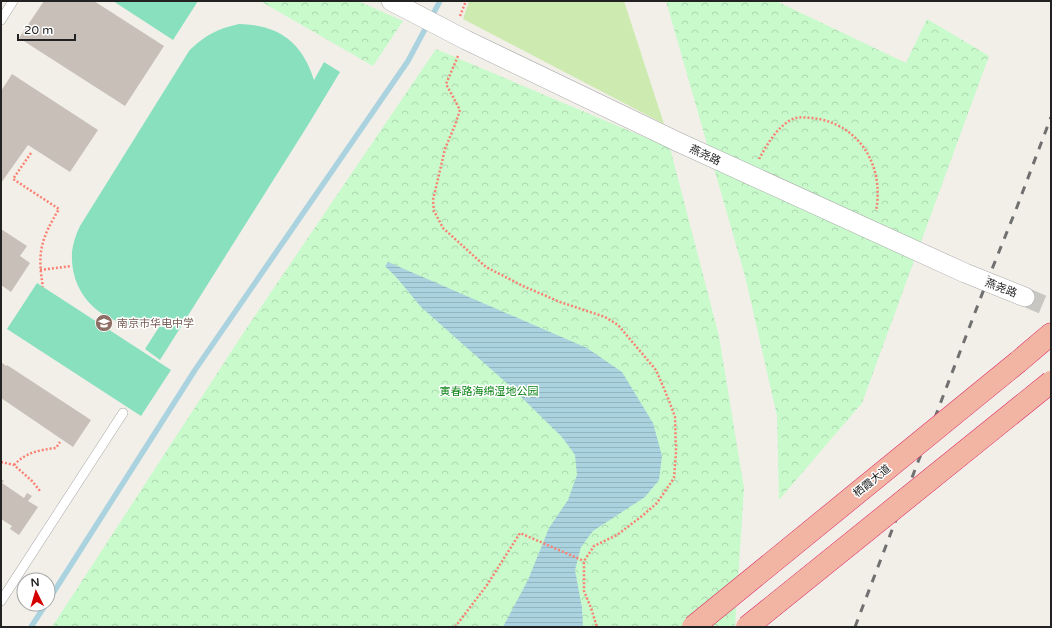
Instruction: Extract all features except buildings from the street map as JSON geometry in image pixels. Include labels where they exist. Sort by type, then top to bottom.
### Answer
[{"type":"highway","name":"栖霞大道","points":[[693,627],[1051,334]]},
{"type":"highway","points":[[747,627],[1051,382]]},
{"type":"street","name":"燕尧路","points":[[391,1],[466,40],[678,142],[964,273],[1024,297]]},
{"type":"lane","points":[[2,15],[13,1]]},
{"type":"lane","points":[[1,601],[123,413]]},
{"type":"path","points":[[466,40],[446,84],[460,110],[445,149],[433,200],[434,211],[443,228],[486,267],[523,286],[560,302],[605,318],[618,326],[656,370],[675,417],[676,452],[674,478],[657,503],[617,535],[594,546],[584,561],[584,591],[597,627]]},
{"type":"path","points":[[758,161],[779,128],[790,120],[800,117],[823,120],[847,131],[862,144],[872,163],[878,181],[878,203],[872,231]]},
{"type":"path","points":[[31,153],[13,179],[59,209],[48,228],[40,256],[40,270],[43,287]]},
{"type":"path","points":[[40,270],[71,266]]},
{"type":"path","points":[[14,464],[22,457],[43,449],[56,448],[60,442]]},
{"type":"path","points":[[1,462],[14,464],[40,491]]},
{"type":"path","points":[[455,627],[487,585],[520,533],[584,561]]},
{"type":"green space","points":[[113,1],[198,1],[173,40]]},
{"type":"green space","points":[[260,1],[358,1],[403,21],[373,66]]},
{"type":"green space","points":[[469,1],[624,1],[664,124],[463,19]]},
{"type":"green space","points":[[666,1],[776,1],[906,63],[927,19],[989,56],[862,403],[779,500],[777,416],[745,276]]},
{"type":"green space","points":[[239,24],[266,28],[287,38],[303,55],[314,80],[324,62],[340,72],[160,360],[145,349],[161,324],[144,326],[127,324],[112,319],[98,311],[87,300],[78,286],[73,270],[73,245],[80,226],[189,51],[212,33]]},
{"type":"green space","name":"寅春路海绵湿地公园","points":[[436,49],[670,148],[719,336],[744,488],[735,627],[52,627],[244,332]]},
{"type":"green space","points":[[37,283],[171,370],[141,416],[7,329]]},
{"type":"water","points":[[388,262],[587,348],[622,372],[653,423],[662,456],[659,480],[645,497],[593,531],[581,547],[575,570],[582,608],[583,627],[503,627],[528,580],[549,528],[568,500],[577,475],[575,455],[562,437],[511,387],[421,307],[385,266]]},
{"type":"waterway","points":[[56,588],[195,370],[408,61],[440,1]]},
{"type":"waterway","points":[[31,627],[41,612]]},
{"type":"tunnel","points":[[1025,297],[1051,308]]},
{"type":"railway","points":[[855,627],[1051,117]]},
{"type":"place","name":"南京市华电中学","points":[[104,323]]}]
